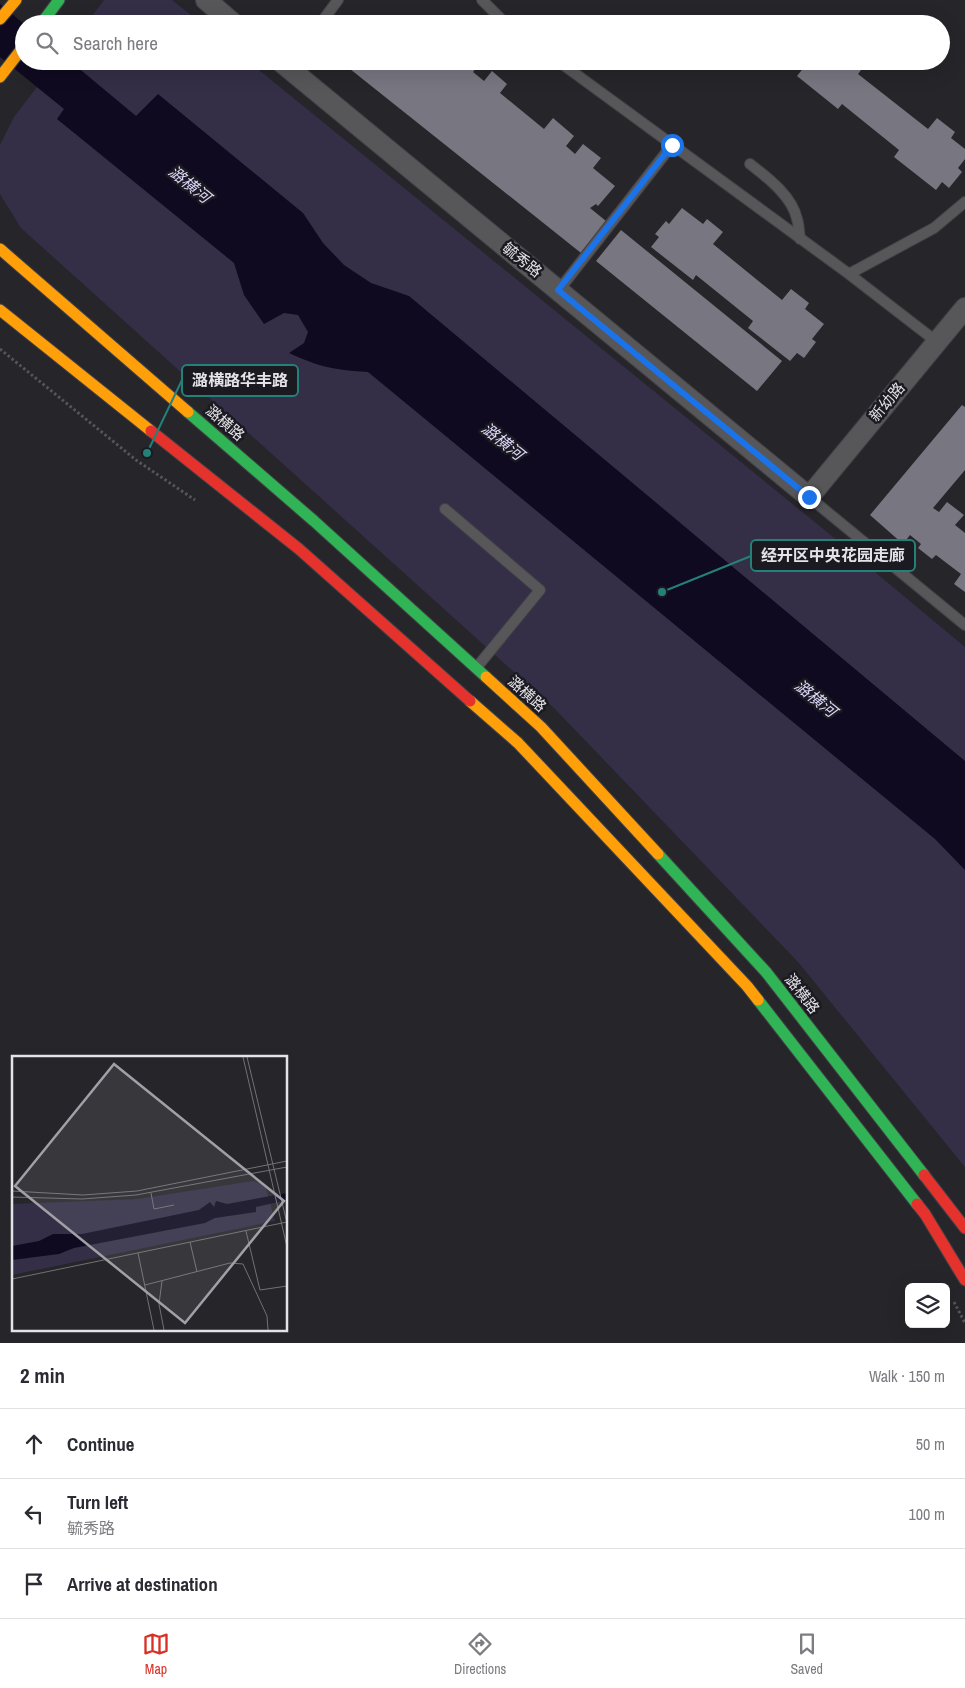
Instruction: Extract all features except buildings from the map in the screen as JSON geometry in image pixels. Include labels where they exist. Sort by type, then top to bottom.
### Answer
[{"type":"main road","points":[[0,19],[16,0]]},
{"type":"main road","points":[[47,15],[59,0]]},
{"type":"main road","points":[[0,77],[15,58]]},
{"type":"main road","name":"潞横路","points":[[0,248],[314,521],[541,727],[766,972],[965,1228]]},
{"type":"main road","points":[[0,310],[299,549],[518,742],[747,986],[925,1214],[965,1280]]},
{"type":"street","points":[[206,0],[224,15]]},
{"type":"street","name":"毓秀路","points":[[294,70],[809,497]]},
{"type":"street","name":"新幼路","points":[[809,497],[965,308]]},
{"type":"lane","points":[[327,15],[338,0]]},
{"type":"lane","points":[[482,0],[497,15]]},
{"type":"lane","points":[[570,70],[849,274],[937,342]]},
{"type":"lane","points":[[558,290],[672,145]]},
{"type":"lane","points":[[750,164],[771,180],[785,195],[797,217],[800,238]]},
{"type":"lane","points":[[849,274],[934,228],[965,202]]},
{"type":"lane","points":[[809,497],[965,625]]},
{"type":"lane","points":[[445,509],[540,590],[476,668]]},
{"type":"path","points":[[0,349],[136,460],[198,502]]},
{"type":"path","points":[[951,1297],[965,1323]]},
{"type":"shaded area","points":[[104,0],[172,0],[191,15],[93,15]]},
{"type":"shaded area","points":[[50,70],[259,70],[833,537],[965,647],[965,1167],[798,962],[554,708],[21,228],[0,194],[0,145],[14,117]]},
{"type":"water","points":[[0,4],[15,16],[15,69],[0,57]]},
{"type":"water","name":"潞横河","points":[[16,70],[81,70],[136,116],[158,94],[303,213],[323,243],[344,265],[371,283],[409,296],[965,761],[965,870],[935,839],[368,372],[327,367],[309,362],[289,353],[304,343],[308,332],[298,315],[284,313],[264,324],[244,295],[234,263],[57,119],[64,109]]},
{"type":"traffic: fast","points":[[48,15],[59,0]]},
{"type":"traffic: fast","points":[[188,412],[314,521],[486,677]]},
{"type":"traffic: fast","points":[[658,854],[766,972],[924,1175]]},
{"type":"traffic: fast","points":[[758,1000],[917,1204]]},
{"type":"traffic: slow","points":[[0,19],[16,0]]},
{"type":"traffic: slow","points":[[0,77],[15,58]]},
{"type":"traffic: slow","points":[[0,249],[188,412]]},
{"type":"traffic: slow","points":[[0,310],[151,431]]},
{"type":"traffic: slow","points":[[486,677],[541,727],[658,854]]},
{"type":"traffic: slow","points":[[470,701],[518,743],[747,986],[758,1000]]},
{"type":"traffic: jam","points":[[151,431],[299,549],[470,701]]},
{"type":"traffic: jam","points":[[924,1175],[965,1228]]},
{"type":"traffic: jam","points":[[917,1204],[965,1280]]},
{"type":"place","name":"潞横路华丰路","points":[[147,453]]},
{"type":"place","name":"经开区中央花园走廊","points":[[662,592]]},
{"type":"route","points":[[672,145],[558,290],[809,497]]}]
